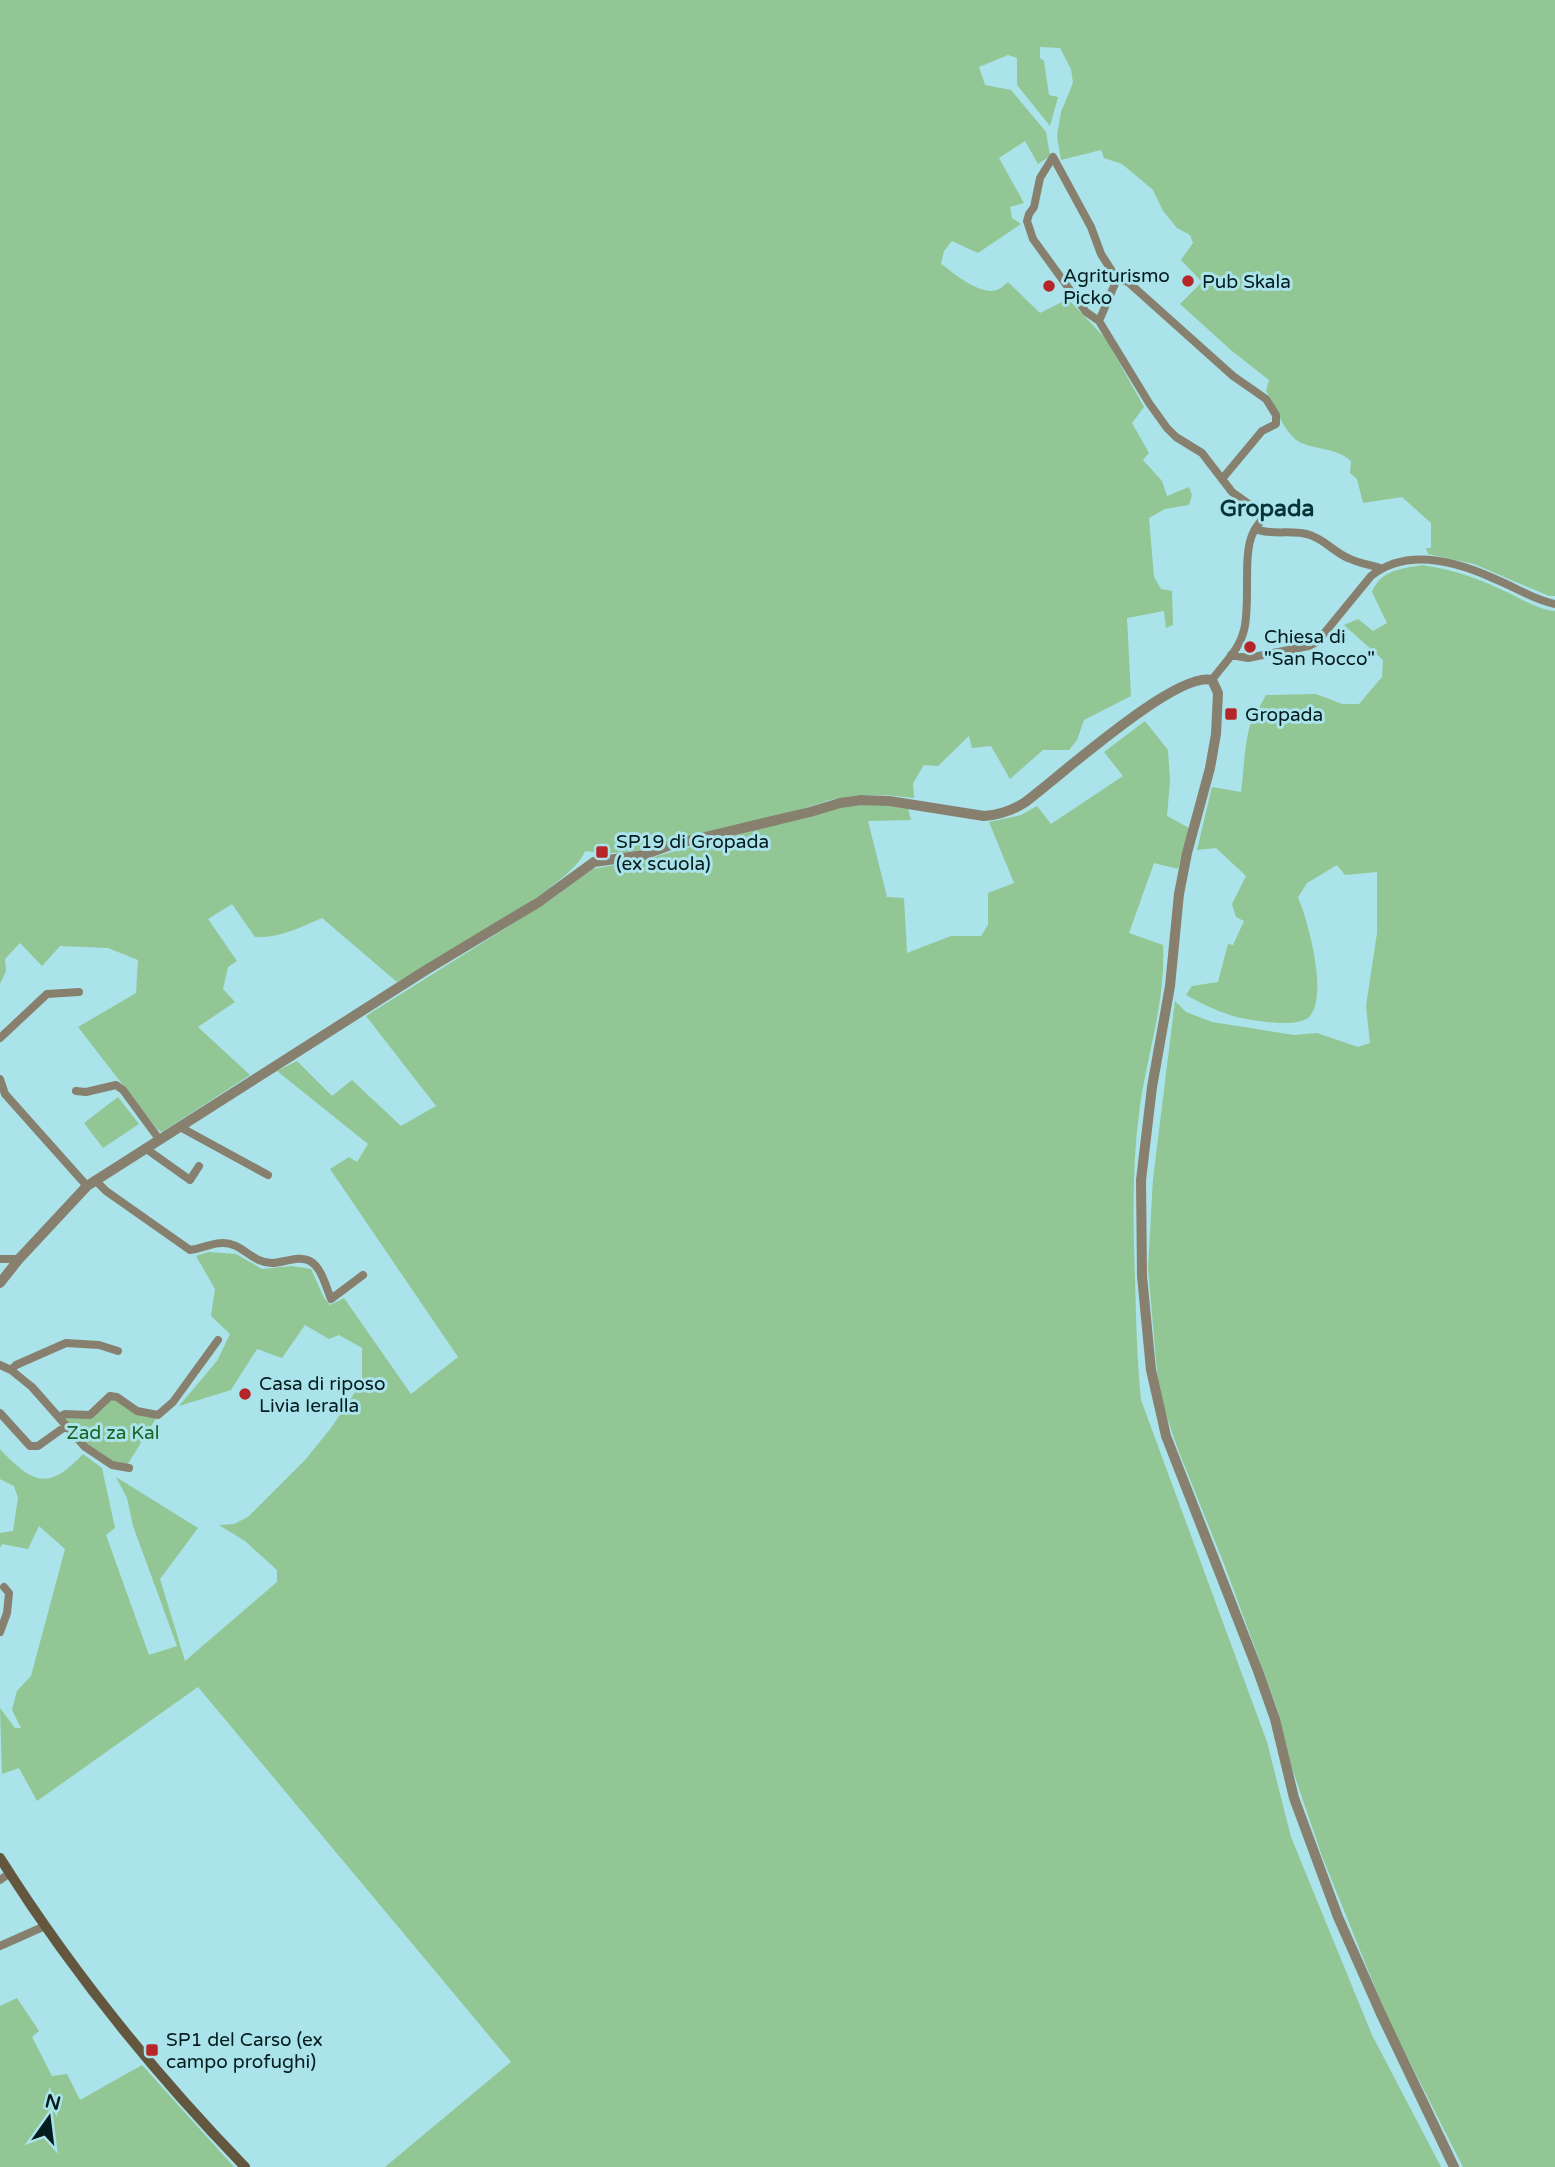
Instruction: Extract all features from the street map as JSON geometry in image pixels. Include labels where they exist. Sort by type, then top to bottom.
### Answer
[{"type":"main road","points":[[0,1858],[5,1877],[46,1926],[140,2051],[246,2167]]},
{"type":"street","points":[[1212,680],[1239,646],[1248,614],[1251,535],[1262,519],[1260,512],[1232,492],[1222,479],[1202,453],[1167,428],[1099,321],[1086,312],[1029,231],[1027,221],[1034,207],[1040,178],[1054,157],[1091,227],[1101,254],[1117,279],[1128,282],[1233,376],[1266,399],[1276,415],[1276,424],[1262,431],[1222,479]]},
{"type":"street","points":[[1099,321],[1117,279]]},
{"type":"street","points":[[1255,529],[1279,534],[1309,534],[1346,558],[1380,568]]},
{"type":"street","points":[[1231,655],[1248,658],[1317,642],[1380,568],[1415,559],[1441,561],[1492,577],[1543,602],[1555,604]]},
{"type":"street","points":[[0,1283],[19,1259],[91,1183],[426,970],[540,902],[594,862],[643,855],[668,846],[850,801],[879,800],[984,816],[1011,811],[1132,718],[1171,692],[1194,681],[1212,680]]},
{"type":"street","points":[[1212,680],[1218,692],[1216,734],[1179,894],[1170,986],[1152,1087],[1141,1180],[1141,1263],[1151,1370],[1166,1436],[1258,1671],[1275,1719],[1294,1798],[1338,1917],[1402,2060],[1454,2167]]},
{"type":"street","points":[[0,1038],[47,995],[79,992]]},
{"type":"street","points":[[0,1079],[5,1094],[91,1183],[190,1250],[223,1242],[256,1261],[268,1264],[301,1259],[309,1261],[318,1270],[331,1299],[363,1275]]},
{"type":"street","points":[[76,1091],[86,1092],[116,1085],[123,1090],[159,1139]]},
{"type":"street","points":[[180,1127],[268,1175]]},
{"type":"street","points":[[145,1149],[190,1180],[199,1166]]},
{"type":"street","points":[[0,1259],[19,1259]]},
{"type":"street","points":[[61,1417],[90,1415],[110,1396],[117,1397],[137,1411],[158,1415],[173,1402],[218,1340]]},
{"type":"street","points":[[12,1370],[16,1365],[66,1343],[99,1345],[117,1351]]},
{"type":"street","points":[[0,1365],[12,1370],[32,1387],[85,1447],[112,1465],[129,1468]]},
{"type":"street","points":[[0,1413],[30,1446],[38,1446],[66,1426]]},
{"type":"street","points":[[0,1632],[9,1601],[9,1593],[4,1587]]},
{"type":"street","points":[[0,1945],[46,1926]]},
{"type":"green space","points":[[0,0],[1555,0],[1555,596],[1549,596],[1474,564],[1428,554],[1426,548],[1431,548],[1431,523],[1402,497],[1363,503],[1357,479],[1350,473],[1351,461],[1345,456],[1295,439],[1282,422],[1266,391],[1269,380],[1180,304],[1202,282],[1181,260],[1193,243],[1190,235],[1177,228],[1163,211],[1153,190],[1122,164],[1104,158],[1101,150],[1061,160],[1057,136],[1061,112],[1073,83],[1071,69],[1060,48],[1040,47],[1049,95],[1058,97],[1050,126],[1017,85],[1017,58],[1008,55],[979,67],[985,85],[1011,90],[1046,132],[1050,156],[1038,164],[1025,141],[999,158],[1024,203],[1010,207],[1012,218],[1021,224],[978,253],[952,241],[944,251],[941,264],[968,283],[985,290],[999,289],[1008,282],[1040,313],[1068,299],[1106,339],[1144,407],[1132,423],[1149,453],[1143,460],[1162,481],[1167,496],[1189,487],[1192,495],[1189,505],[1165,509],[1149,518],[1154,577],[1161,589],[1172,591],[1173,625],[1166,628],[1164,611],[1127,618],[1131,696],[1084,720],[1077,740],[1069,750],[1043,750],[1010,779],[991,746],[972,748],[969,736],[938,766],[924,765],[913,783],[914,798],[859,795],[830,800],[790,813],[639,850],[612,853],[585,851],[556,883],[530,902],[397,982],[322,918],[281,934],[255,937],[232,904],[208,919],[237,961],[228,967],[223,989],[235,1002],[198,1027],[250,1075],[162,1132],[78,1027],[136,993],[138,960],[108,948],[60,946],[42,966],[20,943],[5,959],[6,971],[0,984]]},
{"type":"green space","points":[[1422,565],[1472,577],[1534,605],[1555,611],[1555,2167],[1463,2167],[1387,2017],[1322,1856],[1292,1768],[1278,1711],[1159,1395],[1148,1268],[1153,1179],[1175,1001],[1186,1012],[1212,1022],[1294,1035],[1317,1033],[1358,1047],[1370,1043],[1366,1006],[1377,933],[1377,872],[1345,875],[1337,865],[1307,883],[1298,897],[1315,958],[1315,1007],[1303,1021],[1258,1021],[1224,1013],[1186,995],[1192,986],[1218,982],[1228,944],[1233,945],[1244,921],[1236,917],[1232,904],[1246,876],[1216,848],[1197,850],[1212,787],[1241,792],[1250,725],[1266,695],[1316,694],[1342,704],[1359,704],[1382,677],[1383,660],[1344,625],[1358,619],[1373,631],[1387,623],[1372,592],[1376,585],[1392,572]]},
{"type":"green space","points":[[1145,721],[1168,750],[1170,781],[1167,816],[1189,828],[1178,869],[1154,863],[1129,933],[1163,945],[1162,988],[1142,1092],[1134,1175],[1136,1309],[1141,1400],[1267,1742],[1291,1837],[1372,2035],[1441,2167],[385,2167],[511,2062],[198,1687],[37,1801],[19,1768],[2,1774],[0,1708],[15,1728],[21,1728],[12,1710],[17,1691],[31,1676],[65,1549],[39,1526],[28,1549],[2,1544],[0,1548],[0,1533],[13,1531],[18,1498],[14,1486],[0,1479],[0,1449],[31,1476],[40,1478],[60,1474],[83,1454],[102,1468],[115,1528],[106,1535],[149,1655],[177,1646],[133,1526],[127,1498],[116,1477],[198,1528],[160,1579],[185,1661],[277,1582],[277,1570],[245,1541],[219,1525],[234,1524],[248,1517],[305,1460],[331,1428],[362,1382],[362,1348],[339,1335],[329,1339],[305,1325],[282,1358],[257,1349],[231,1390],[179,1406],[217,1361],[230,1334],[211,1316],[215,1289],[196,1256],[208,1252],[236,1254],[262,1269],[292,1266],[311,1269],[324,1298],[330,1305],[344,1298],[411,1394],[458,1357],[330,1169],[349,1157],[357,1162],[368,1144],[277,1071],[297,1061],[332,1096],[352,1080],[401,1126],[436,1106],[366,1016],[552,899],[593,869],[642,860],[841,807],[874,804],[908,809],[911,820],[868,821],[887,897],[904,898],[907,953],[951,936],[981,936],[988,925],[988,893],[1014,883],[989,822],[1021,815],[1037,806],[1051,824],[1123,776],[1104,752]]},
{"type":"green space","points":[[118,1097],[139,1124],[103,1148],[84,1123]]},
{"type":"green space","name":"Zad za Kal","points":[[110,1396],[158,1415],[126,1467],[115,1465],[97,1455],[60,1417],[81,1417]]},
{"type":"green space","points":[[17,1998],[39,2031],[32,2037],[52,2076],[67,2074],[80,2100],[142,2065],[234,2167],[0,2167],[0,2006]]},
{"type":"place","name":"Pub Skala","points":[[1188,281]]},
{"type":"place","name":"Agriturismo Picko","points":[[1049,286]]},
{"type":"place","name":"Chiesa di \"San Rocco\"","points":[[1250,647]]},
{"type":"place","name":"Gropada","points":[[1231,714]]},
{"type":"place","name":"SP19 di Gropada (ex scuola)","points":[[602,852]]},
{"type":"place","name":"Casa di riposo Livia Ieralla","points":[[245,1394]]},
{"type":"place","name":"SP1 del Carso (ex campo profughi)","points":[[152,2050]]},
{"type":"district","name":"Gropada","points":[[1267,508]]}]
